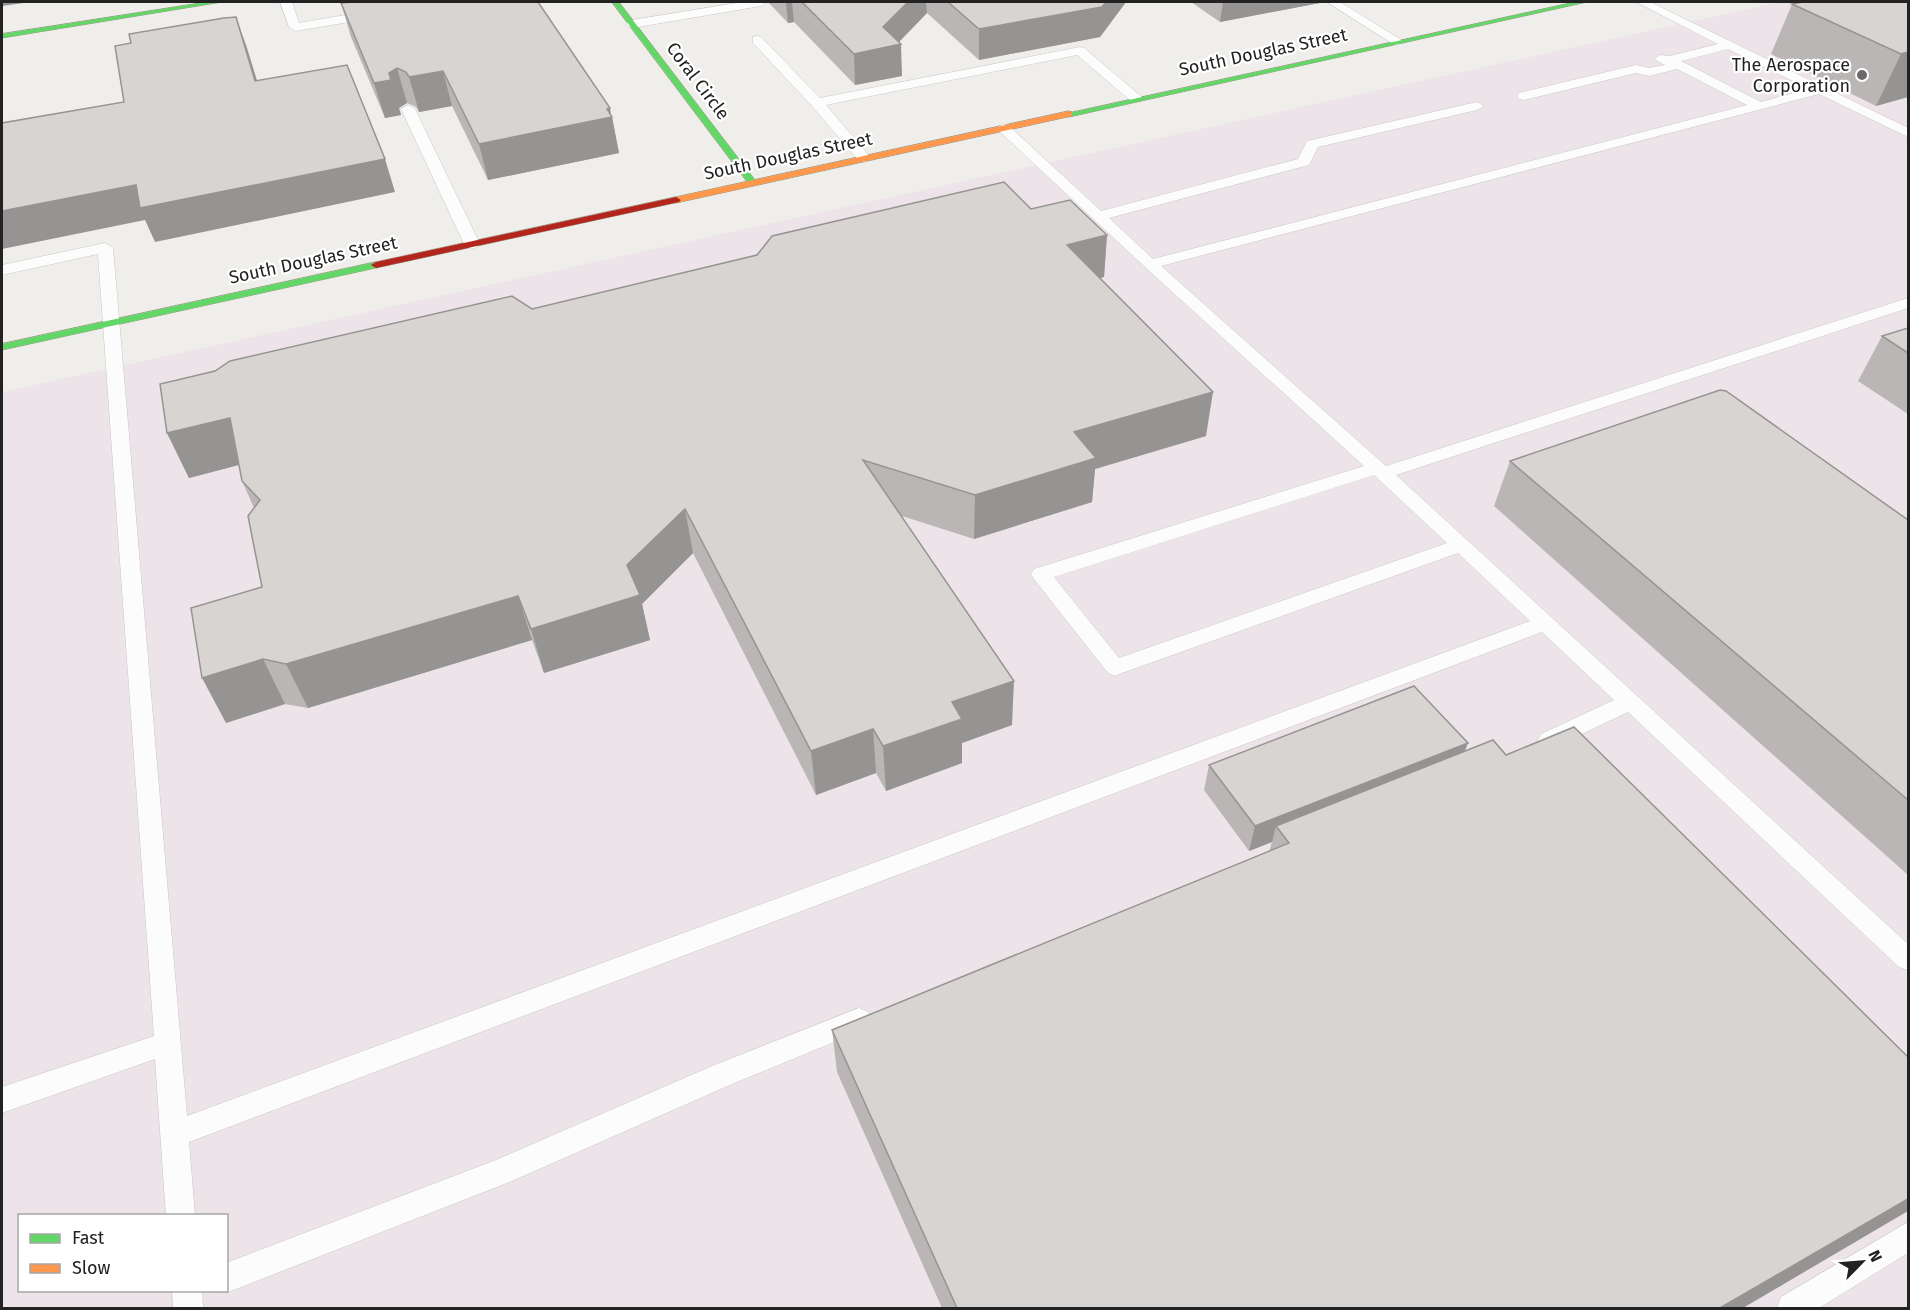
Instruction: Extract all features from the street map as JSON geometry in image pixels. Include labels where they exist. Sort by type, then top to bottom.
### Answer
[{"type":"street","points":[[2,36],[177,5],[218,2]]},
{"type":"street","name":"Coral Circle","points":[[615,2],[752,182]]},
{"type":"street","name":"South Douglas Street","points":[[2,347],[1582,2]]},
{"type":"lane","points":[[286,2],[295,27],[385,12]]},
{"type":"lane","points":[[632,24],[761,2]]},
{"type":"lane","points":[[1333,2],[1397,41]]},
{"type":"lane","points":[[1642,2],[1908,133]]},
{"type":"lane","points":[[758,40],[818,103],[864,158]]},
{"type":"lane","points":[[1670,60],[1730,45]]},
{"type":"lane","points":[[818,103],[1080,51],[1136,98]]},
{"type":"lane","points":[[1524,96],[1636,69],[1649,72],[1672,67],[1670,60]]},
{"type":"lane","points":[[1670,60],[1759,106]]},
{"type":"lane","points":[[1150,264],[1821,90]]},
{"type":"lane","points":[[1098,216],[1305,162],[1312,144],[1478,106]]},
{"type":"lane","points":[[408,109],[472,244]]},
{"type":"lane","points":[[1003,128],[1150,264],[1380,470],[1908,959]]},
{"type":"lane","points":[[2,270],[105,248],[181,1214]]},
{"type":"lane","points":[[1461,545],[1115,668],[1041,574],[1380,470],[1908,303]]},
{"type":"lane","points":[[175,1134],[1545,623]]},
{"type":"lane","points":[[1526,751],[1630,702]]},
{"type":"lane","points":[[228,1277],[502,1171],[722,1075],[885,1010]]},
{"type":"lane","points":[[2,1100],[168,1043]]},
{"type":"lane","points":[[1792,1308],[1908,1237]]},
{"type":"shaded area","points":[[1780,2],[1908,2],[1908,1308],[2,1308],[2,392]]},
{"type":"building","points":[[538,2],[610,108],[607,109],[612,117],[479,144],[443,71],[409,77],[406,72],[397,68],[389,73],[391,80],[374,83],[341,3]]},
{"type":"building","points":[[802,2],[908,2],[883,27],[901,44],[854,54]]},
{"type":"building","points":[[948,2],[1106,2],[1102,7],[979,29]]},
{"type":"building","points":[[1803,2],[1908,2],[1908,52],[1901,54],[1792,4]]},
{"type":"building","points":[[236,17],[255,81],[347,65],[385,159],[140,208],[136,185],[2,211],[2,123],[124,102],[115,46],[131,43],[129,34]]},
{"type":"building","points":[[1004,182],[1031,209],[1070,200],[1107,235],[1067,245],[1213,392],[1074,432],[1096,458],[975,495],[863,460],[1014,681],[952,702],[962,719],[883,746],[873,729],[811,751],[685,509],[627,565],[640,595],[531,629],[518,596],[286,664],[263,659],[202,678],[191,608],[262,587],[248,516],[260,500],[242,481],[230,418],[167,433],[160,384],[215,371],[230,361],[512,296],[532,309],[757,255],[772,236]]},
{"type":"building","points":[[1908,328],[1908,353],[1882,336]]},
{"type":"building","points":[[1720,390],[1726,391],[1908,520],[1908,800],[1510,461]]},
{"type":"building","points":[[1414,686],[1468,743],[1255,826],[1209,765]]},
{"type":"building","points":[[1574,727],[1908,1057],[1908,1199],[1720,1308],[957,1308],[832,1030],[1289,843],[1276,826],[1493,740],[1506,755]]},
{"type":"traffic: fast","points":[[2,36],[218,2]]},
{"type":"traffic: fast","points":[[615,2],[752,182]]},
{"type":"traffic: fast","points":[[1069,114],[1583,2]]},
{"type":"traffic: fast","points":[[2,347],[376,265]]},
{"type":"traffic: slow","points":[[676,200],[1069,114]]},
{"type":"traffic: jam","points":[[376,265],[676,200]]},
{"type":"place","name":"The Aerospace Corporation","points":[[1862,75]]}]
